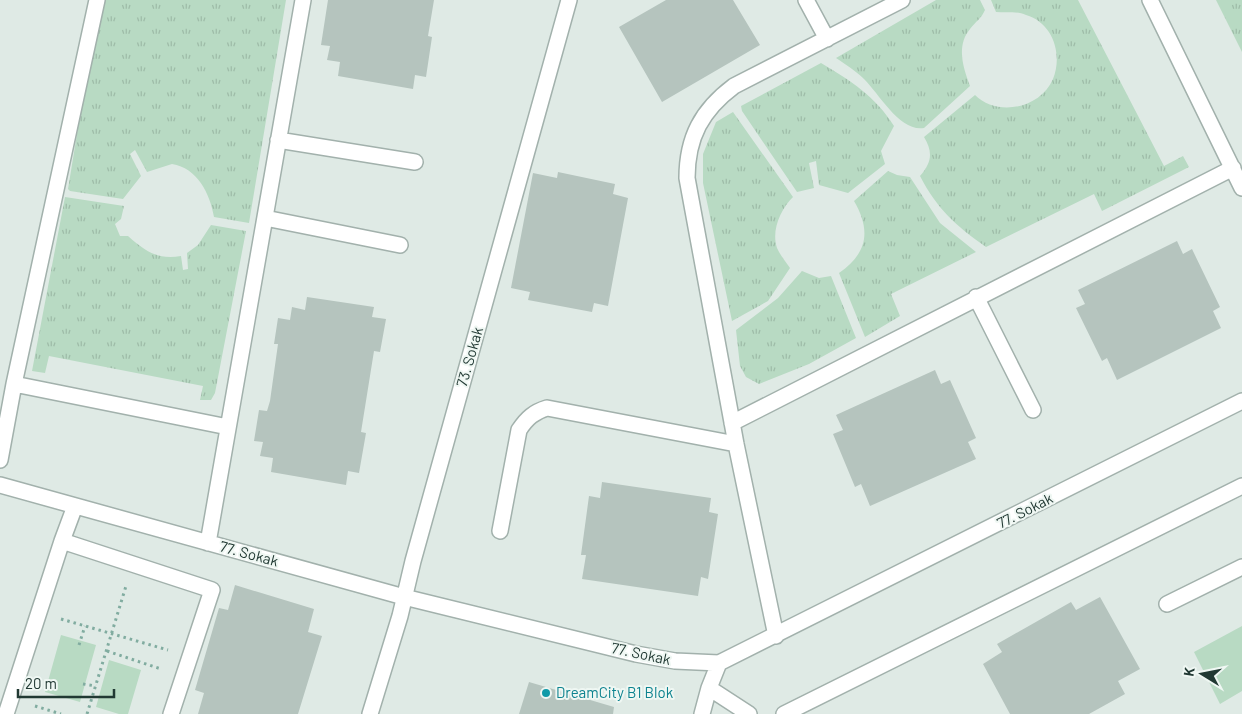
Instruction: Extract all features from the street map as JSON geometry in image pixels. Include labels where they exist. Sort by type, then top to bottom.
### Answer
[{"type":"street","points":[[0,460],[14,384],[97,0]]},
{"type":"street","points":[[208,543],[302,0]]},
{"type":"street","name":"73. Sokak","points":[[370,714],[569,0]]},
{"type":"street","points":[[806,0],[826,39]]},
{"type":"street","points":[[776,636],[736,444],[687,178],[692,144],[703,114],[734,86],[902,0]]},
{"type":"street","points":[[1150,0],[1242,188]]},
{"type":"street","points":[[278,140],[415,162]]},
{"type":"street","points":[[732,423],[976,297],[1233,168]]},
{"type":"street","points":[[265,218],[400,245]]},
{"type":"street","points":[[976,297],[1033,410]]},
{"type":"street","points":[[14,384],[228,427]]},
{"type":"street","name":"77. Sokak","points":[[0,485],[404,597],[636,654],[675,662],[719,663],[1242,402]]},
{"type":"street","points":[[500,531],[519,430],[526,419],[536,412],[547,408],[736,444]]},
{"type":"street","points":[[784,714],[1242,486]]},
{"type":"street","points":[[6,714],[75,506]]},
{"type":"street","points":[[62,541],[212,590],[171,714]]},
{"type":"street","points":[[1167,604],[1242,567]]},
{"type":"street","points":[[702,714],[709,688],[719,663]]},
{"type":"street","points":[[709,688],[749,714]]},
{"type":"path","points":[[118,580],[136,586]]},
{"type":"path","points":[[87,714],[127,583]]},
{"type":"path","points":[[56,628],[62,610]]},
{"type":"path","points":[[59,619],[190,656]]},
{"type":"path","points":[[79,645],[85,626]]},
{"type":"path","points":[[164,656],[169,641]]},
{"type":"path","points":[[107,651],[183,676]]},
{"type":"path","points":[[157,678],[162,662]]},
{"type":"path","points":[[83,684],[96,686]]},
{"type":"path","points":[[32,705],[61,714]]},
{"type":"green space","points":[[99,0],[286,0],[249,223],[214,217],[206,191],[195,176],[181,166],[172,164],[147,172],[135,150],[130,154],[141,176],[123,199],[70,191],[68,189]]},
{"type":"green space","points":[[936,0],[980,0],[985,10],[970,29],[963,42],[963,64],[970,86],[924,128],[915,128],[891,111],[864,79],[836,58]]},
{"type":"green space","points":[[991,0],[1078,0],[1164,166],[1183,156],[1189,167],[1102,211],[1094,194],[986,247],[965,232],[940,207],[920,176],[927,166],[930,157],[929,147],[924,137],[975,95],[984,102],[1006,108],[1028,103],[1047,89],[1056,69],[1056,50],[1049,32],[1043,25],[1023,14],[996,12]]},
{"type":"green space","points":[[1216,0],[1242,0],[1242,52]]},
{"type":"green space","points":[[821,63],[862,90],[879,106],[894,126],[881,151],[885,164],[848,193],[819,185],[816,161],[809,163],[814,188],[797,192],[742,111],[741,106]]},
{"type":"green space","points":[[733,112],[793,197],[778,220],[775,234],[777,248],[790,268],[768,301],[732,321],[703,183],[703,154],[716,122]]},
{"type":"green space","points":[[888,171],[910,177],[940,223],[976,252],[891,294],[900,316],[865,337],[839,273],[856,257],[864,240],[863,222],[854,201]]},
{"type":"green space","points":[[65,197],[124,206],[121,219],[115,224],[120,236],[128,236],[146,250],[158,255],[165,257],[181,256],[183,270],[188,269],[187,253],[198,245],[211,225],[246,231],[215,393],[211,400],[200,400],[203,386],[49,356],[45,373],[32,371]]},
{"type":"green space","points":[[802,271],[819,278],[831,276],[856,338],[809,364],[759,384],[746,377],[740,366],[736,330],[778,298]]},
{"type":"green space","points":[[1242,626],[1242,691],[1220,704],[1194,652]]},
{"type":"green space","points":[[61,635],[96,645],[80,702],[45,692]]},
{"type":"green space","points":[[109,660],[141,670],[128,714],[119,714],[96,707]]},
{"type":"building","points":[[328,0],[434,0],[428,36],[432,37],[426,77],[415,75],[413,89],[338,76],[340,62],[327,60],[330,46],[321,45]]},
{"type":"building","points":[[666,0],[733,0],[760,45],[662,102],[619,27]]},
{"type":"building","points":[[558,172],[615,184],[613,194],[628,198],[608,306],[594,303],[592,312],[528,300],[530,292],[511,288],[533,173],[557,178]]},
{"type":"building","points":[[1177,241],[1183,254],[1192,249],[1220,307],[1213,311],[1221,328],[1117,380],[1107,358],[1102,361],[1076,308],[1085,304],[1078,290]]},
{"type":"building","points":[[307,297],[374,307],[372,317],[386,319],[380,352],[374,351],[361,432],[366,433],[359,473],[348,471],[346,485],[271,472],[273,458],[260,456],[263,442],[254,441],[259,410],[267,411],[270,401],[278,344],[274,344],[278,318],[290,320],[292,307],[305,310]]},
{"type":"building","points":[[935,370],[941,384],[950,380],[976,438],[968,442],[976,459],[870,506],[861,484],[855,487],[833,434],[843,430],[836,415]]},
{"type":"building","points":[[602,482],[711,498],[709,512],[718,514],[708,579],[701,577],[698,596],[582,579],[586,555],[581,555],[589,496],[600,498]]},
{"type":"building","points":[[235,585],[314,609],[308,632],[322,636],[298,714],[198,714],[204,693],[195,690],[219,608],[228,610]]},
{"type":"building","points":[[1100,597],[1140,669],[1118,681],[1125,694],[1089,714],[1010,714],[983,664],[1002,652],[997,644],[1071,602],[1076,610]]},
{"type":"building","name":"DreamCity B1 Blok","points":[[529,682],[614,707],[613,714],[519,714]]},
{"type":"place","name":"DreamCity B1 Blok","points":[[546,693]]}]
